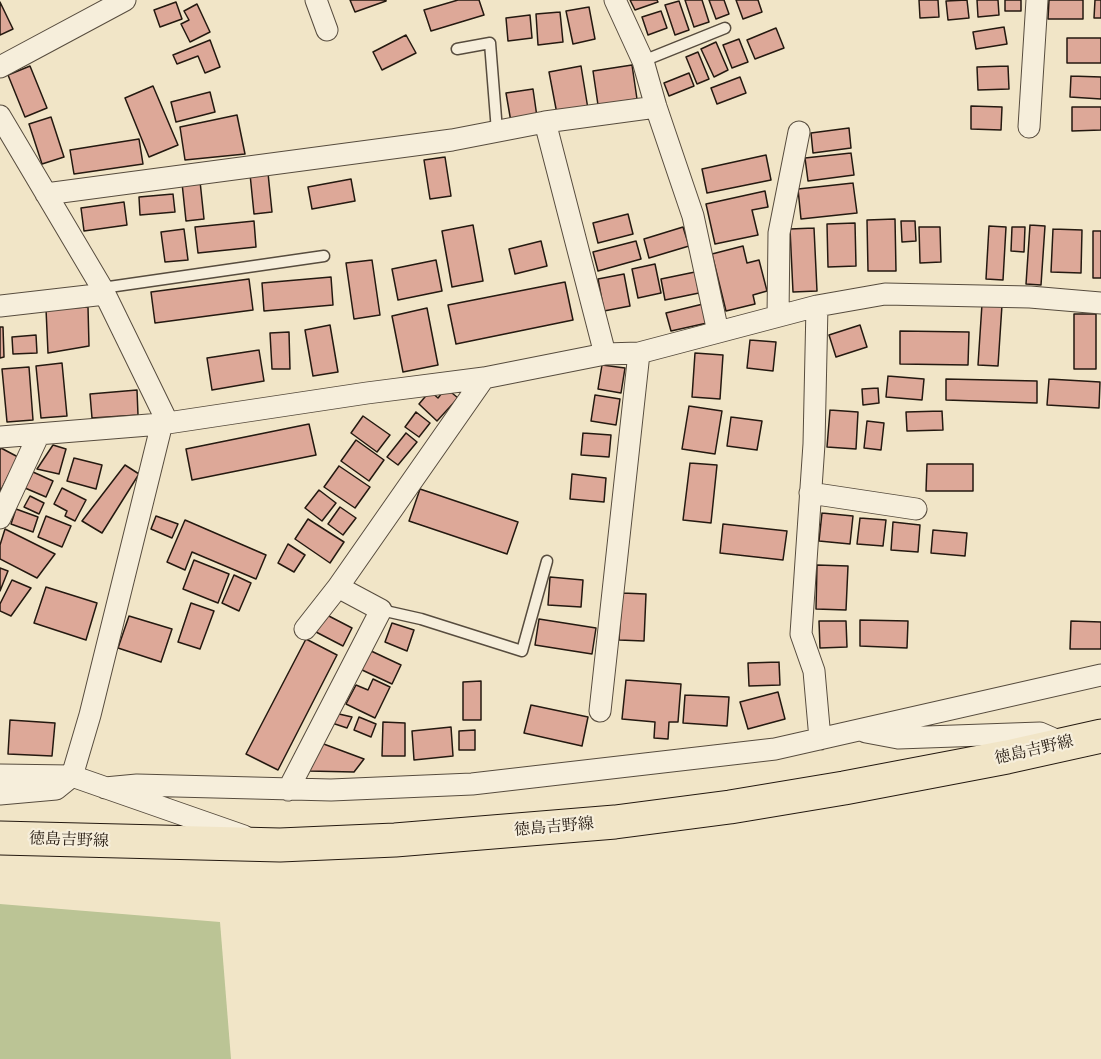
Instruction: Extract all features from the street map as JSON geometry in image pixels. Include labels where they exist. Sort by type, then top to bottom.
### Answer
[{"type":"main road","name":"徳島吉野線","points":[[0,838],[269,845],[395,840],[615,822],[730,807],[844,788],[1007,757],[1101,736]]},
{"type":"street","points":[[0,67],[125,0]]},
{"type":"street","points":[[316,0],[327,30]]},
{"type":"street","points":[[615,0],[643,61],[693,216],[718,332]]},
{"type":"street","points":[[1029,127],[1037,0]]},
{"type":"street","points":[[46,194],[452,140],[545,122],[656,107]]},
{"type":"street","points":[[0,116],[103,291],[164,416],[90,715],[72,776],[56,789],[0,794]]},
{"type":"street","points":[[545,122],[605,354]]},
{"type":"street","points":[[778,316],[779,233],[799,132]]},
{"type":"street","points":[[0,306],[103,291]]},
{"type":"street","points":[[0,437],[161,424],[484,378],[605,354],[639,352],[817,306],[885,294],[1030,297],[1101,303]]},
{"type":"street","points":[[817,306],[814,444],[801,634],[814,671],[820,739]]},
{"type":"street","points":[[600,711],[639,352]]},
{"type":"street","points":[[305,628],[338,587],[484,378]]},
{"type":"street","points":[[0,518],[39,434]]},
{"type":"street","points":[[810,494],[916,509]]},
{"type":"street","points":[[288,790],[381,610],[338,587]]},
{"type":"street","points":[[105,788],[137,785],[331,790],[472,784],[775,749],[1101,675]]},
{"type":"street","points":[[856,731],[898,738],[1040,733],[1064,743]]},
{"type":"street","points":[[0,775],[72,776],[269,845]]},
{"type":"lane","points":[[643,61],[725,28]]},
{"type":"lane","points":[[457,49],[490,43],[498,131]]},
{"type":"lane","points":[[103,291],[324,256]]},
{"type":"lane","points":[[381,610],[421,619],[522,651],[547,561]]},
{"type":"green space","points":[[0,904],[220,922],[231,1059],[0,1059]]},
{"type":"building","points":[[350,0],[386,0],[386,1],[355,12]]},
{"type":"building","points":[[458,0],[479,0],[484,15],[431,31],[424,10]]},
{"type":"building","points":[[630,0],[657,0],[658,2],[635,10]]},
{"type":"building","points":[[685,0],[702,0],[709,22],[694,27]]},
{"type":"building","points":[[709,0],[724,0],[729,14],[716,19]]},
{"type":"building","points":[[736,0],[758,0],[762,12],[743,19]]},
{"type":"building","points":[[919,0],[938,0],[939,17],[920,18]]},
{"type":"building","points":[[967,0],[969,18],[948,20],[946,1]]},
{"type":"building","points":[[977,0],[998,0],[999,15],[978,17]]},
{"type":"building","points":[[1005,0],[1021,0],[1021,11],[1005,11]]},
{"type":"building","points":[[1049,0],[1083,0],[1083,19],[1048,19]]},
{"type":"building","points":[[1095,0],[1101,0],[1101,18],[1094,18]]},
{"type":"building","points":[[679,1],[689,30],[675,35],[665,5]]},
{"type":"building","points":[[0,2],[13,29],[0,35]]},
{"type":"building","points":[[176,2],[182,19],[160,27],[154,10]]},
{"type":"building","points":[[197,4],[210,32],[190,42],[181,24],[189,20],[184,11]]},
{"type":"building","points":[[589,7],[595,39],[573,44],[566,11]]},
{"type":"building","points":[[661,11],[667,28],[648,35],[642,17]]},
{"type":"building","points":[[560,12],[563,42],[538,45],[536,14]]},
{"type":"building","points":[[530,15],[532,38],[508,41],[506,18]]},
{"type":"building","points":[[1004,27],[1007,44],[976,49],[973,32]]},
{"type":"building","points":[[776,28],[784,48],[755,59],[747,40]]},
{"type":"building","points":[[406,35],[416,53],[382,70],[373,52]]},
{"type":"building","points":[[1067,38],[1101,38],[1101,63],[1067,63]]},
{"type":"building","points":[[739,39],[748,62],[732,68],[723,45]]},
{"type":"building","points":[[210,40],[220,67],[205,73],[198,56],[177,64],[173,55]]},
{"type":"building","points":[[716,42],[728,70],[714,77],[701,49]]},
{"type":"building","points":[[698,52],[709,79],[697,84],[686,57]]},
{"type":"building","points":[[632,65],[637,99],[598,105],[593,71]]},
{"type":"building","points":[[30,66],[47,108],[25,117],[8,75]]},
{"type":"building","points":[[581,66],[588,109],[557,114],[549,72]]},
{"type":"building","points":[[1008,66],[1009,89],[978,90],[977,67]]},
{"type":"building","points":[[689,73],[694,86],[669,96],[664,83]]},
{"type":"building","points":[[1071,76],[1101,77],[1101,99],[1070,97]]},
{"type":"building","points":[[740,77],[746,93],[717,104],[711,88]]},
{"type":"building","points":[[153,86],[178,145],[149,157],[125,98]]},
{"type":"building","points":[[533,89],[537,117],[511,122],[506,93]]},
{"type":"building","points":[[210,92],[215,112],[176,122],[171,102]]},
{"type":"building","points":[[971,106],[1002,107],[1001,130],[971,129]]},
{"type":"building","points":[[1072,107],[1101,107],[1101,130],[1072,131]]},
{"type":"building","points":[[237,115],[245,154],[185,160],[180,127]]},
{"type":"building","points":[[51,117],[64,157],[42,164],[29,124]]},
{"type":"building","points":[[849,128],[851,148],[813,153],[811,133]]},
{"type":"building","points":[[139,139],[143,164],[74,174],[70,150]]},
{"type":"building","points":[[851,153],[854,175],[808,181],[805,158]]},
{"type":"building","points":[[766,155],[771,180],[707,193],[702,169]]},
{"type":"building","points":[[445,157],[451,196],[430,199],[424,160]]},
{"type":"building","points":[[268,173],[272,212],[254,214],[250,174]]},
{"type":"building","points":[[351,179],[355,201],[312,209],[308,187]]},
{"type":"building","points":[[200,181],[204,219],[186,221],[182,183]]},
{"type":"building","points":[[853,183],[857,213],[801,219],[798,189]]},
{"type":"building","points":[[765,191],[768,207],[752,210],[758,235],[715,244],[706,204]]},
{"type":"building","points":[[173,194],[175,212],[140,215],[139,197]]},
{"type":"building","points":[[124,202],[127,225],[84,231],[81,208]]},
{"type":"building","points":[[628,214],[633,234],[598,243],[593,223]]},
{"type":"building","points":[[895,219],[896,271],[868,271],[867,220]]},
{"type":"building","points":[[254,221],[256,247],[198,253],[195,227]]},
{"type":"building","points":[[901,221],[915,221],[916,241],[902,242]]},
{"type":"building","points":[[855,223],[856,266],[828,267],[827,224]]},
{"type":"building","points":[[473,225],[483,281],[452,287],[442,231]]},
{"type":"building","points":[[1030,225],[1045,226],[1041,285],[1026,284]]},
{"type":"building","points":[[989,226],[1006,227],[1003,280],[986,279]]},
{"type":"building","points":[[683,227],[689,246],[649,258],[644,239]]},
{"type":"building","points":[[919,227],[940,227],[941,262],[920,263]]},
{"type":"building","points":[[1012,227],[1025,227],[1024,252],[1011,251]]},
{"type":"building","points":[[814,228],[817,291],[793,292],[790,229]]},
{"type":"building","points":[[184,229],[188,260],[165,262],[161,232]]},
{"type":"building","points":[[1053,229],[1082,230],[1081,273],[1051,272]]},
{"type":"building","points":[[1093,231],[1101,231],[1101,278],[1093,278]]},
{"type":"building","points":[[541,241],[547,266],[515,274],[509,249]]},
{"type":"building","points":[[636,241],[641,259],[598,271],[593,252]]},
{"type":"building","points":[[743,246],[747,263],[759,260],[767,291],[753,295],[755,304],[726,311],[712,254]]},
{"type":"building","points":[[372,260],[380,315],[354,319],[346,263]]},
{"type":"building","points":[[436,260],[442,291],[398,300],[392,269]]},
{"type":"building","points":[[655,264],[661,293],[638,298],[632,269]]},
{"type":"building","points":[[695,272],[699,293],[665,300],[661,279]]},
{"type":"building","points":[[624,274],[630,306],[604,311],[598,279]]},
{"type":"building","points":[[331,277],[333,305],[264,311],[262,283]]},
{"type":"building","points":[[249,279],[253,310],[155,323],[151,292]]},
{"type":"building","points":[[565,282],[573,320],[456,344],[448,305]]},
{"type":"building","points":[[703,304],[707,323],[671,331],[666,313]]},
{"type":"building","points":[[982,304],[1002,305],[998,366],[978,365]]},
{"type":"building","points":[[88,307],[89,346],[48,353],[46,309]]},
{"type":"building","points":[[427,308],[438,365],[403,372],[392,316]]},
{"type":"building","points":[[1074,314],[1096,314],[1096,369],[1074,369]]},
{"type":"building","points":[[330,325],[338,372],[313,376],[305,330]]},
{"type":"building","points":[[860,325],[867,347],[836,357],[829,335]]},
{"type":"building","points":[[0,327],[3,327],[4,357],[0,358]]},
{"type":"building","points":[[900,331],[969,332],[968,365],[900,364]]},
{"type":"building","points":[[289,332],[290,369],[272,369],[270,333]]},
{"type":"building","points":[[36,335],[37,353],[13,354],[12,337]]},
{"type":"building","points":[[750,340],[776,342],[773,371],[747,368]]},
{"type":"building","points":[[259,350],[264,381],[212,390],[207,358]]},
{"type":"building","points":[[695,353],[723,355],[720,399],[692,397]]},
{"type":"building","points":[[62,363],[67,416],[41,418],[36,366]]},
{"type":"building","points":[[602,365],[625,368],[621,393],[598,389]]},
{"type":"building","points":[[29,367],[33,420],[7,422],[2,369]]},
{"type":"building","points":[[888,376],[924,379],[922,400],[886,397]]},
{"type":"building","points":[[946,379],[1037,381],[1037,403],[946,400]]},
{"type":"building","points":[[1049,379],[1100,382],[1099,408],[1047,405]]},
{"type":"building","points":[[446,388],[458,398],[437,421],[419,404],[430,391],[438,398]]},
{"type":"building","points":[[878,388],[879,403],[863,405],[862,389]]},
{"type":"building","points":[[137,390],[138,415],[92,418],[90,394]]},
{"type":"building","points":[[595,395],[620,399],[616,425],[591,421]]},
{"type":"building","points":[[689,406],[722,411],[715,454],[682,449]]},
{"type":"building","points":[[830,410],[858,412],[856,449],[827,447]]},
{"type":"building","points":[[942,411],[943,430],[907,431],[906,412]]},
{"type":"building","points":[[416,412],[430,423],[419,437],[405,427]]},
{"type":"building","points":[[363,416],[390,435],[377,452],[351,433]]},
{"type":"building","points":[[731,417],[762,421],[757,450],[727,446]]},
{"type":"building","points":[[867,421],[884,423],[881,450],[864,448]]},
{"type":"building","points":[[309,424],[316,455],[192,480],[186,449]]},
{"type":"building","points":[[406,433],[417,442],[398,465],[387,457]]},
{"type":"building","points":[[583,433],[611,435],[609,457],[581,455]]},
{"type":"building","points":[[356,440],[384,460],[369,481],[341,461]]},
{"type":"building","points":[[53,445],[66,449],[59,474],[37,469]]},
{"type":"building","points":[[1,448],[18,457],[0,492],[0,450]]},
{"type":"building","points":[[74,458],[102,465],[96,489],[67,481]]},
{"type":"building","points":[[690,463],[717,465],[711,523],[683,520]]},
{"type":"building","points":[[927,464],[973,464],[973,491],[926,491]]},
{"type":"building","points":[[125,465],[139,474],[102,533],[82,521]]},
{"type":"building","points":[[339,466],[370,487],[355,508],[324,487]]},
{"type":"building","points":[[33,472],[53,481],[46,497],[25,488]]},
{"type":"building","points":[[572,474],[606,478],[604,502],[570,499]]},
{"type":"building","points":[[62,488],[86,500],[75,521],[65,516],[67,511],[54,504]]},
{"type":"building","points":[[420,489],[518,522],[507,554],[409,521]]},
{"type":"building","points":[[319,490],[336,503],[322,521],[305,508]]},
{"type":"building","points":[[30,496],[44,503],[39,514],[24,507]]},
{"type":"building","points":[[340,507],[356,518],[343,535],[328,524]]},
{"type":"building","points":[[16,509],[38,517],[33,532],[11,524]]},
{"type":"building","points":[[822,513],[853,516],[850,544],[819,541]]},
{"type":"building","points":[[46,516],[71,526],[62,547],[38,537]]},
{"type":"building","points":[[156,516],[178,524],[172,538],[151,529]]},
{"type":"building","points":[[860,518],[886,520],[883,546],[857,544]]},
{"type":"building","points":[[308,519],[344,542],[330,563],[295,539]]},
{"type":"building","points":[[185,520],[266,555],[256,579],[192,552],[185,570],[167,562]]},
{"type":"building","points":[[893,522],[920,525],[918,552],[891,550]]},
{"type":"building","points":[[723,524],[787,531],[783,560],[720,553]]},
{"type":"building","points":[[5,529],[55,554],[37,578],[0,559],[0,545]]},
{"type":"building","points":[[933,530],[967,533],[965,556],[931,553]]},
{"type":"building","points":[[288,544],[305,555],[294,572],[278,563]]},
{"type":"building","points":[[194,560],[229,574],[218,603],[183,589]]},
{"type":"building","points":[[817,565],[848,566],[846,610],[816,609]]},
{"type":"building","points":[[0,568],[8,571],[0,591]]},
{"type":"building","points":[[234,575],[251,583],[239,611],[222,603]]},
{"type":"building","points":[[550,577],[583,580],[581,607],[548,605]]},
{"type":"building","points":[[12,580],[31,588],[11,616],[0,611],[0,604]]},
{"type":"building","points":[[46,587],[97,603],[86,640],[34,623]]},
{"type":"building","points":[[622,593],[646,594],[644,641],[619,640]]},
{"type":"building","points":[[191,603],[214,611],[200,649],[178,642]]},
{"type":"building","points":[[325,614],[352,628],[343,646],[316,632]]},
{"type":"building","points":[[129,616],[172,629],[161,662],[118,648]]},
{"type":"building","points":[[539,619],[596,628],[592,654],[535,645]]},
{"type":"building","points":[[860,620],[908,621],[907,648],[860,646]]},
{"type":"building","points":[[819,621],[846,621],[847,647],[820,648]]},
{"type":"building","points":[[1071,621],[1101,622],[1101,649],[1070,649]]},
{"type":"building","points":[[392,623],[414,630],[407,651],[385,642]]},
{"type":"building","points":[[306,639],[337,655],[278,770],[246,754]]},
{"type":"building","points":[[369,650],[401,665],[392,684],[360,669]]},
{"type":"building","points":[[779,662],[780,685],[749,686],[748,663]]},
{"type":"building","points":[[373,679],[390,687],[375,718],[346,704],[356,685],[368,690]]},
{"type":"building","points":[[626,680],[681,684],[678,722],[669,722],[668,739],[654,738],[655,722],[622,719]]},
{"type":"building","points":[[481,681],[481,720],[463,720],[463,682]]},
{"type":"building","points":[[778,692],[785,719],[748,729],[740,702]]},
{"type":"building","points":[[685,695],[729,697],[727,726],[683,723]]},
{"type":"building","points":[[531,705],[588,717],[582,746],[524,733]]},
{"type":"building","points":[[339,714],[352,717],[347,728],[332,723]]},
{"type":"building","points":[[359,717],[376,724],[371,737],[354,730]]},
{"type":"building","points":[[10,720],[55,723],[52,756],[8,754]]},
{"type":"building","points":[[383,722],[405,723],[405,756],[382,756]]},
{"type":"building","points":[[451,727],[453,756],[414,760],[412,731]]},
{"type":"building","points":[[475,730],[475,750],[459,750],[459,731]]},
{"type":"building","points":[[321,743],[364,759],[354,772],[308,771]]}]
